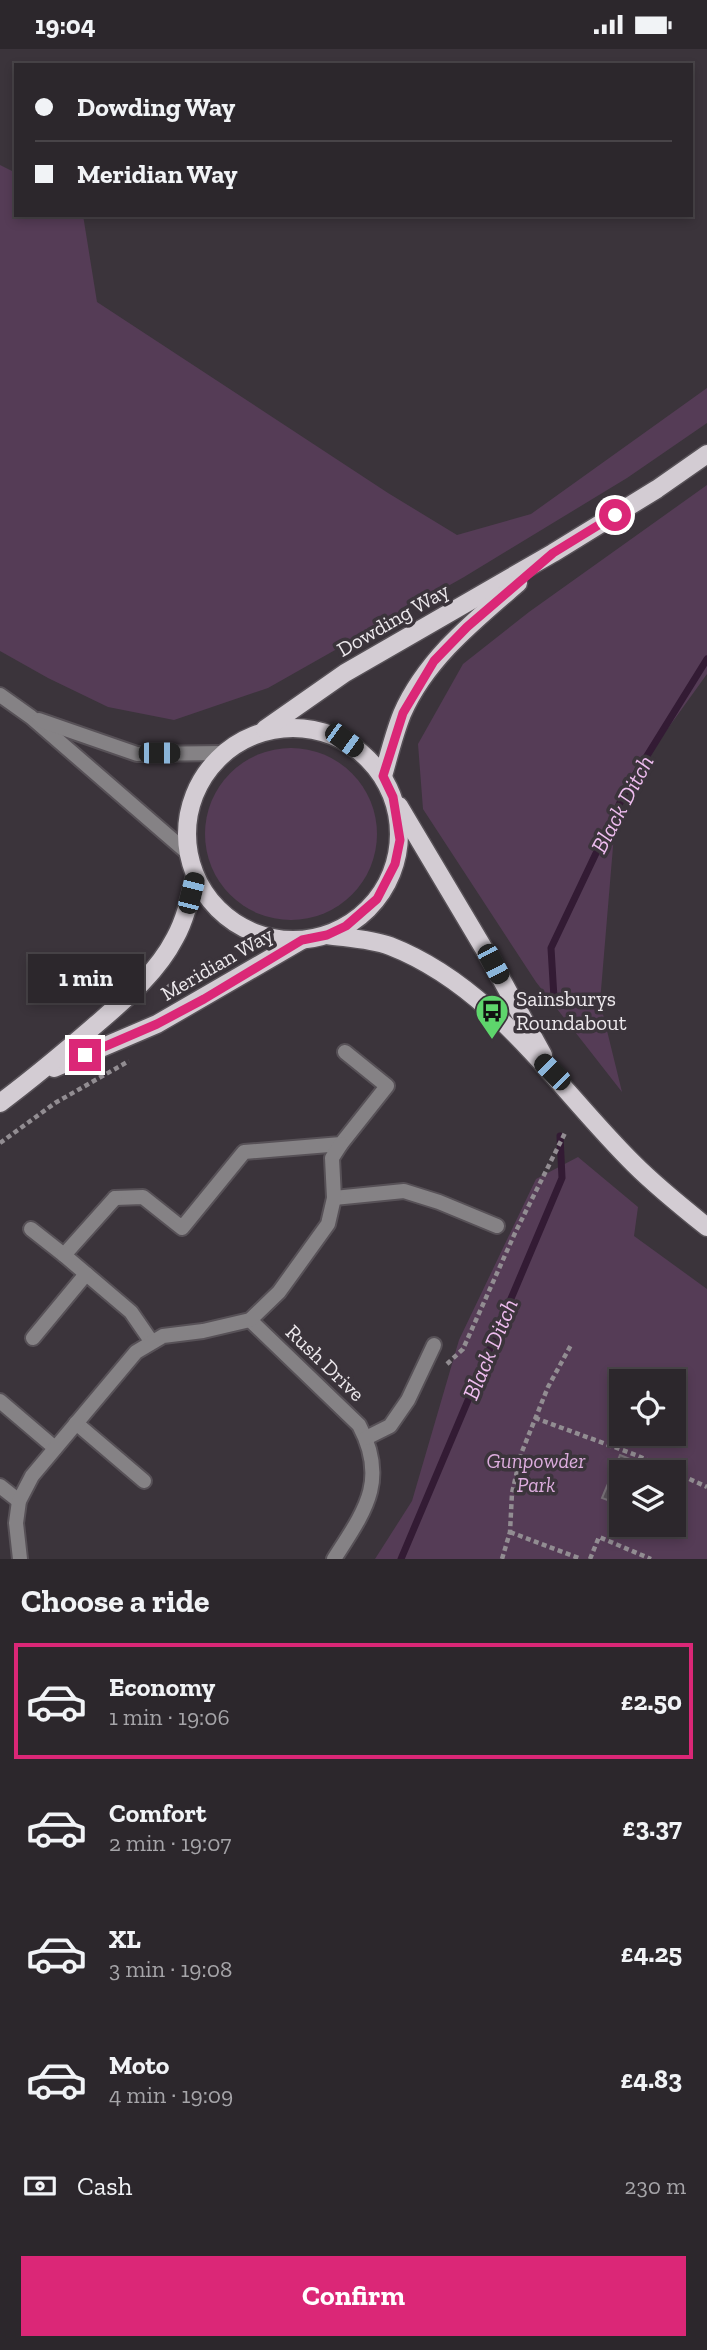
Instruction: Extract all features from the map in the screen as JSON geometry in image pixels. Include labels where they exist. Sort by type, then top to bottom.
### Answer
[{"type":"main road","name":"Dowding Way","points":[[260,733],[345,673],[553,553],[657,489],[707,454]]},
{"type":"main road","name":"Dowding Way","points":[[383,776],[403,713],[434,661],[467,627],[553,553]]},
{"type":"main road","points":[[393,797],[400,840],[395,864],[377,899],[346,926],[327,935],[302,940],[276,939],[245,928],[228,918],[211,902],[195,877],[187,830],[190,810],[202,780],[225,753],[260,733],[293,727],[323,732],[344,740],[383,776],[493,964],[552,1072]]},
{"type":"main road","name":"Meridian Way","points":[[0,1103],[128,997],[152,971],[175,939],[187,909],[195,877]]},
{"type":"main road","points":[[327,935],[388,945],[434,967],[472,993],[552,1072],[634,1164],[707,1227]]},
{"type":"main road","name":"Meridian Way","points":[[37,1075],[157,1024],[302,940]]},
{"type":"street","points":[[0,695],[31,717],[189,854]]},
{"type":"street","points":[[31,717],[137,754],[225,753]]},
{"type":"street","points":[[20,1559],[16,1523],[19,1501],[32,1476],[136,1352],[163,1336],[203,1331],[250,1320],[279,1292],[328,1224],[334,1198],[332,1158],[387,1086],[345,1052]]},
{"type":"street","points":[[64,1255],[115,1198],[143,1197],[182,1228],[244,1152],[341,1144]]},
{"type":"street","points":[[334,1198],[404,1191],[497,1226]]},
{"type":"street","points":[[31,1229],[131,1312],[151,1342]]},
{"type":"street","points":[[33,1338],[86,1274]]},
{"type":"street","name":"Rush Drive","points":[[250,1320],[359,1425],[366,1438],[372,1461],[372,1492],[363,1515],[334,1559]]},
{"type":"street","points":[[366,1438],[390,1426],[408,1400],[434,1346]]},
{"type":"street","points":[[0,1401],[55,1448]]},
{"type":"street","points":[[76,1423],[144,1481]]},
{"type":"street","points":[[0,1486],[19,1501]]},
{"type":"path","points":[[164,982],[170,988],[192,976],[194,981]]},
{"type":"path","points":[[0,1143],[55,1103],[132,1059]]},
{"type":"path","points":[[444,1366],[463,1349],[515,1233],[566,1132]]},
{"type":"path","points":[[502,1559],[510,1532],[512,1493],[521,1454],[548,1387],[571,1345]]},
{"type":"path","points":[[536,1417],[647,1460]]},
{"type":"path","points":[[686,1478],[707,1487]]},
{"type":"path","points":[[510,1532],[580,1559]]},
{"type":"path","points":[[590,1559],[599,1538],[651,1559]]},
{"type":"path","points":[[631,1559],[634,1552]]},
{"type":"green space","points":[[0,165],[14,172],[14,217],[83,217],[97,302],[388,493],[457,535],[531,514],[707,388],[707,423],[627,478],[464,577],[268,688],[174,720],[108,707],[0,651]]},
{"type":"green space","points":[[707,485],[707,674],[617,799],[600,1002],[622,1092],[536,982],[423,809],[418,744],[463,664],[529,612]]},
{"type":"green space","points":[[291,748],[324,755],[352,773],[370,801],[377,834],[370,867],[352,895],[324,913],[291,920],[258,913],[230,895],[212,867],[205,834],[212,801],[230,773],[258,755]]},
{"type":"green space","name":"Gunpowder Park","points":[[578,1157],[638,1207],[634,1236],[707,1289],[707,1559],[375,1559],[412,1501],[459,1340],[536,1179]]},
{"type":"building","points":[[620,1455],[632,1460],[618,1460]]},
{"type":"building","points":[[609,1481],[609,1501],[602,1498]]},
{"type":"waterway","name":"Black Ditch","points":[[554,998],[551,948],[627,788],[707,659]]},
{"type":"waterway","name":"Black Ditch","points":[[401,1559],[562,1178],[560,1136]]},
{"type":"place","name":"Sainsburys Roundabout","points":[[492,1041]]},
{"type":"route","points":[[85,1055],[157,1024],[302,940],[327,935],[346,926],[377,899],[395,864],[400,840],[393,797],[383,776],[403,713],[434,661],[467,627],[553,553],[615,515]]}]
